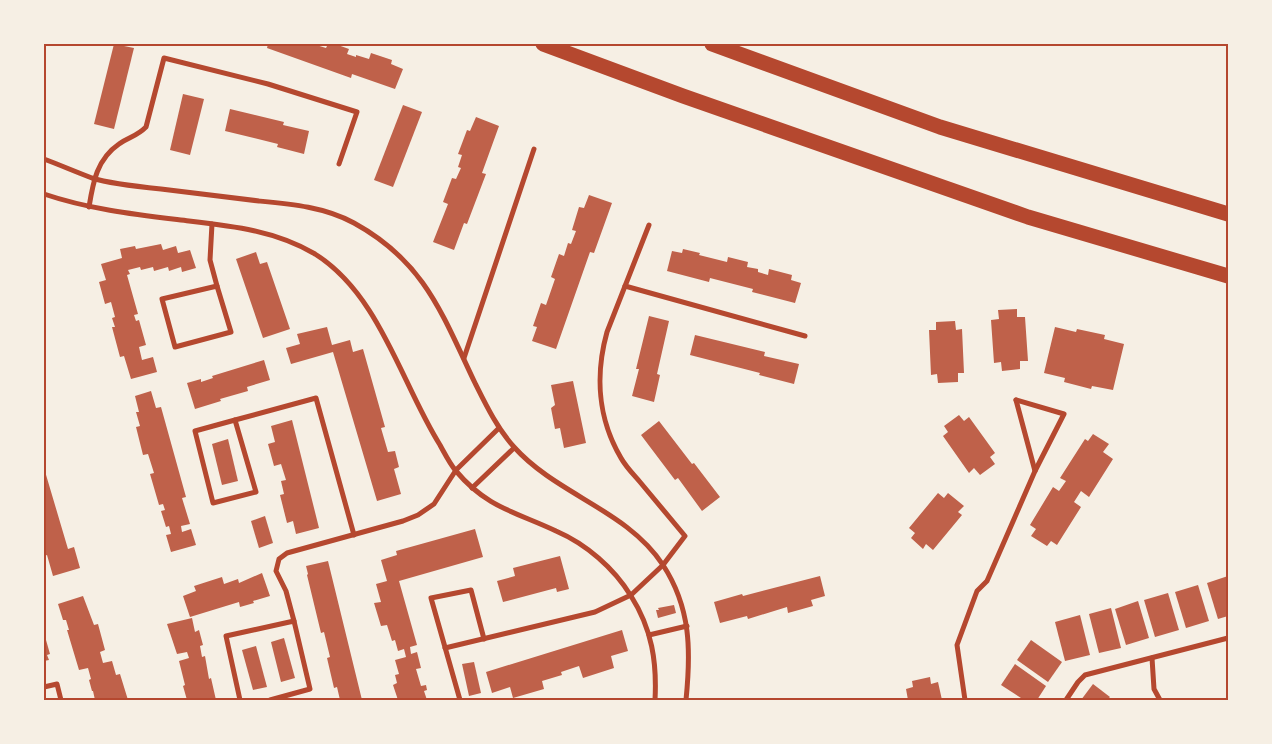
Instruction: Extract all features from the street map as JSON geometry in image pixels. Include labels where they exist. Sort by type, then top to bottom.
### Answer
[{"type":"highway","points":[[543,44],[683,96],[1028,217],[1228,276]]},
{"type":"highway","points":[[712,44],[940,127],[1228,214]]},
{"type":"street","points":[[89,207],[94,178],[110,150],[138,135],[146,127],[164,58],[268,84],[357,112],[339,164]]},
{"type":"street","points":[[464,359],[534,149]]},
{"type":"street","points":[[44,159],[94,178],[159,189],[299,205],[328,212],[352,222],[386,243],[416,273],[437,302],[499,428],[514,448],[545,474],[629,528],[647,545],[663,565],[675,588],[687,626],[689,668],[686,700]]},
{"type":"street","points":[[44,194],[89,207],[255,230],[285,239],[316,255],[345,278],[373,316],[428,426],[456,470],[472,488],[504,510],[557,531],[582,545],[609,567],[631,595],[649,635],[653,651],[656,674],[654,700]]},
{"type":"street","points":[[212,224],[210,260],[231,332],[175,347],[162,299],[217,286]]},
{"type":"street","points":[[445,648],[595,612],[631,595],[663,565],[685,536],[622,460],[607,430],[600,400],[599,374],[602,349],[649,226]]},
{"type":"street","points":[[625,286],[805,336]]},
{"type":"street","points":[[236,420],[256,492],[213,503],[195,431],[316,398],[354,535]]},
{"type":"street","points":[[965,700],[957,645],[977,591],[987,581],[1035,471],[1064,414],[1016,400],[1035,471]]},
{"type":"street","points":[[270,700],[310,689],[286,591],[276,571],[278,560],[287,553],[403,521],[418,515],[434,504],[456,470],[499,428]]},
{"type":"street","points":[[472,488],[514,448]]},
{"type":"street","points":[[460,700],[431,598],[471,590],[484,639]]},
{"type":"street","points":[[240,700],[226,636],[294,621]]},
{"type":"street","points":[[649,635],[687,626]]},
{"type":"street","points":[[1066,700],[1078,682],[1085,676],[1228,638]]},
{"type":"street","points":[[1152,658],[1154,689],[1160,700]]},
{"type":"street","points":[[44,687],[57,684],[61,700]]},
{"type":"building","points":[[114,44],[134,48],[114,129],[94,124]]},
{"type":"building","points":[[268,44],[313,44],[326,48],[328,44],[335,44],[349,49],[347,54],[369,59],[371,53],[392,60],[391,64],[403,69],[395,89],[352,74],[351,78],[267,48]]},
{"type":"building","points":[[183,94],[204,99],[190,155],[170,150]]},
{"type":"building","points":[[403,105],[422,112],[393,187],[374,180]]},
{"type":"building","points":[[230,109],[284,122],[283,125],[309,131],[304,154],[277,147],[278,144],[225,131]]},
{"type":"building","points":[[476,117],[499,126],[482,173],[486,174],[467,224],[464,223],[454,250],[433,242],[448,204],[443,202],[452,178],[456,179],[461,168],[458,167],[462,155],[458,154],[467,130],[470,131]]},
{"type":"building","points":[[589,195],[612,203],[594,253],[590,252],[556,349],[532,341],[537,327],[533,326],[541,303],[546,305],[555,279],[551,277],[559,254],[564,256],[568,243],[571,244],[576,231],[572,230],[579,207],[584,208]]},
{"type":"building","points":[[161,244],[163,250],[176,246],[178,253],[190,250],[196,268],[182,272],[181,267],[169,271],[168,267],[154,271],[153,267],[141,270],[140,267],[128,270],[130,274],[127,275],[138,314],[134,315],[136,321],[139,320],[146,345],[139,347],[142,360],[153,357],[157,372],[131,379],[124,356],[120,357],[112,327],[115,327],[112,318],[115,317],[111,302],[105,304],[99,282],[106,280],[101,264],[122,258],[120,249],[135,246],[136,249]]},
{"type":"building","points":[[683,249],[727,262],[728,257],[748,262],[747,267],[758,269],[758,272],[768,275],[769,269],[792,275],[791,280],[801,283],[795,303],[752,292],[753,289],[710,278],[709,282],[667,271],[672,251],[682,253]]},
{"type":"building","points":[[256,252],[260,264],[267,262],[290,329],[263,338],[236,259]]},
{"type":"building","points":[[1017,309],[1017,317],[1025,317],[1028,361],[1020,361],[1020,369],[1002,371],[1001,362],[994,363],[991,320],[999,319],[998,310]]},
{"type":"building","points":[[649,316],[669,321],[657,374],[660,375],[654,402],[632,396],[639,369],[636,369]]},
{"type":"building","points":[[955,321],[956,330],[962,329],[964,373],[958,373],[958,382],[938,383],[937,374],[931,375],[929,330],[936,330],[936,322]]},
{"type":"building","points":[[327,327],[332,345],[350,340],[353,352],[363,349],[385,427],[381,428],[388,452],[395,451],[399,467],[394,469],[401,494],[377,501],[333,352],[291,364],[286,348],[300,344],[297,334]]},
{"type":"building","points":[[1055,327],[1076,332],[1077,329],[1105,335],[1104,339],[1124,344],[1113,390],[1092,386],[1091,389],[1064,382],[1065,378],[1044,373]]},
{"type":"building","points":[[695,335],[765,352],[764,356],[799,364],[794,384],[690,355]]},
{"type":"building","points":[[264,360],[270,380],[247,387],[248,391],[195,409],[187,383],[201,379],[201,382],[213,378],[212,376]]},
{"type":"building","points":[[573,381],[586,443],[564,448],[560,428],[555,429],[551,408],[555,405],[551,385]]},
{"type":"building","points":[[151,391],[156,408],[161,407],[186,497],[182,498],[190,524],[181,526],[182,532],[191,529],[196,545],[171,552],[166,535],[171,534],[169,526],[166,527],[161,511],[165,510],[163,504],[159,505],[150,474],[154,473],[148,454],[143,455],[136,427],[140,426],[136,412],[139,412],[135,396]]},
{"type":"building","points":[[959,415],[964,421],[969,417],[995,453],[990,457],[995,464],[980,475],[974,468],[969,473],[943,436],[948,432],[944,426]]},
{"type":"building","points":[[292,420],[319,528],[296,534],[293,521],[287,523],[280,495],[284,494],[281,481],[286,480],[281,464],[274,466],[268,444],[275,442],[271,426]]},
{"type":"building","points":[[659,421],[720,497],[702,511],[678,478],[675,480],[641,435]]},
{"type":"building","points":[[1093,434],[1109,444],[1103,452],[1113,459],[1089,497],[1081,491],[1074,502],[1081,507],[1057,545],[1051,541],[1047,546],[1031,536],[1036,529],[1030,525],[1053,487],[1059,491],[1066,481],[1060,478],[1085,439],[1088,441]]},
{"type":"building","points":[[228,439],[238,481],[222,485],[212,444]]},
{"type":"building","points":[[44,468],[68,549],[74,547],[80,568],[53,576],[47,555],[44,556]]},
{"type":"building","points":[[938,493],[944,498],[948,493],[964,506],[958,512],[962,515],[933,550],[926,544],[923,549],[911,538],[915,533],[909,528]]},
{"type":"building","points":[[265,516],[273,543],[259,548],[251,521]]},
{"type":"building","points":[[475,529],[483,557],[399,581],[417,645],[410,647],[411,654],[417,652],[421,668],[416,669],[421,686],[426,685],[427,690],[424,691],[427,700],[398,700],[393,685],[397,683],[395,675],[399,674],[395,660],[406,657],[404,649],[398,651],[395,640],[392,641],[387,625],[381,626],[374,603],[381,602],[376,584],[387,581],[381,560],[397,555],[396,551]]},
{"type":"building","points":[[560,556],[569,589],[557,592],[556,588],[503,602],[497,581],[515,576],[513,568]]},
{"type":"building","points":[[328,561],[362,700],[340,700],[337,687],[334,688],[327,658],[330,657],[324,632],[321,633],[306,566]]},
{"type":"building","points":[[262,573],[270,596],[240,607],[239,602],[190,617],[183,596],[196,591],[194,586],[222,577],[224,584],[238,579],[239,583]]},
{"type":"building","points":[[820,576],[825,596],[811,600],[813,606],[788,613],[787,607],[748,619],[747,616],[720,623],[714,602]]},
{"type":"building","points":[[1228,576],[1228,616],[1218,619],[1207,583]]},
{"type":"building","points":[[1198,585],[1209,621],[1186,628],[1175,592]]},
{"type":"building","points":[[1168,593],[1179,630],[1155,637],[1144,600]]},
{"type":"building","points":[[83,596],[94,625],[98,624],[105,650],[100,652],[103,663],[112,661],[116,675],[120,674],[128,700],[95,700],[89,680],[91,679],[88,668],[79,670],[67,630],[69,630],[66,620],[63,620],[58,604]]},
{"type":"building","points":[[1138,601],[1149,638],[1126,645],[1115,609]]},
{"type":"building","points":[[674,605],[676,613],[658,618],[656,610],[659,610],[658,608]]},
{"type":"building","points":[[1111,608],[1121,648],[1099,653],[1089,614]]},
{"type":"building","points":[[1080,615],[1090,655],[1065,661],[1055,622]]},
{"type":"building","points":[[192,618],[195,632],[199,630],[203,645],[200,646],[202,657],[205,656],[209,679],[211,678],[216,700],[187,700],[179,661],[189,658],[187,652],[177,654],[167,624]]},
{"type":"building","points":[[622,630],[628,651],[611,656],[614,668],[583,678],[579,666],[561,672],[562,675],[542,681],[544,689],[513,698],[510,687],[492,693],[486,672]]},
{"type":"building","points":[[284,638],[295,678],[281,682],[271,642]]},
{"type":"building","points":[[46,640],[50,654],[47,655],[49,660],[44,661],[44,641]]},
{"type":"building","points":[[1031,640],[1062,662],[1048,682],[1017,660]]},
{"type":"building","points":[[256,646],[267,687],[253,690],[242,650]]},
{"type":"building","points":[[474,662],[481,693],[469,696],[462,664]]},
{"type":"building","points":[[1015,664],[1046,686],[1037,700],[1024,700],[1001,685]]},
{"type":"building","points":[[930,677],[931,684],[938,682],[942,700],[908,700],[906,689],[913,687],[912,681]]},
{"type":"building","points":[[1093,684],[1110,697],[1107,700],[1081,700]]}]
